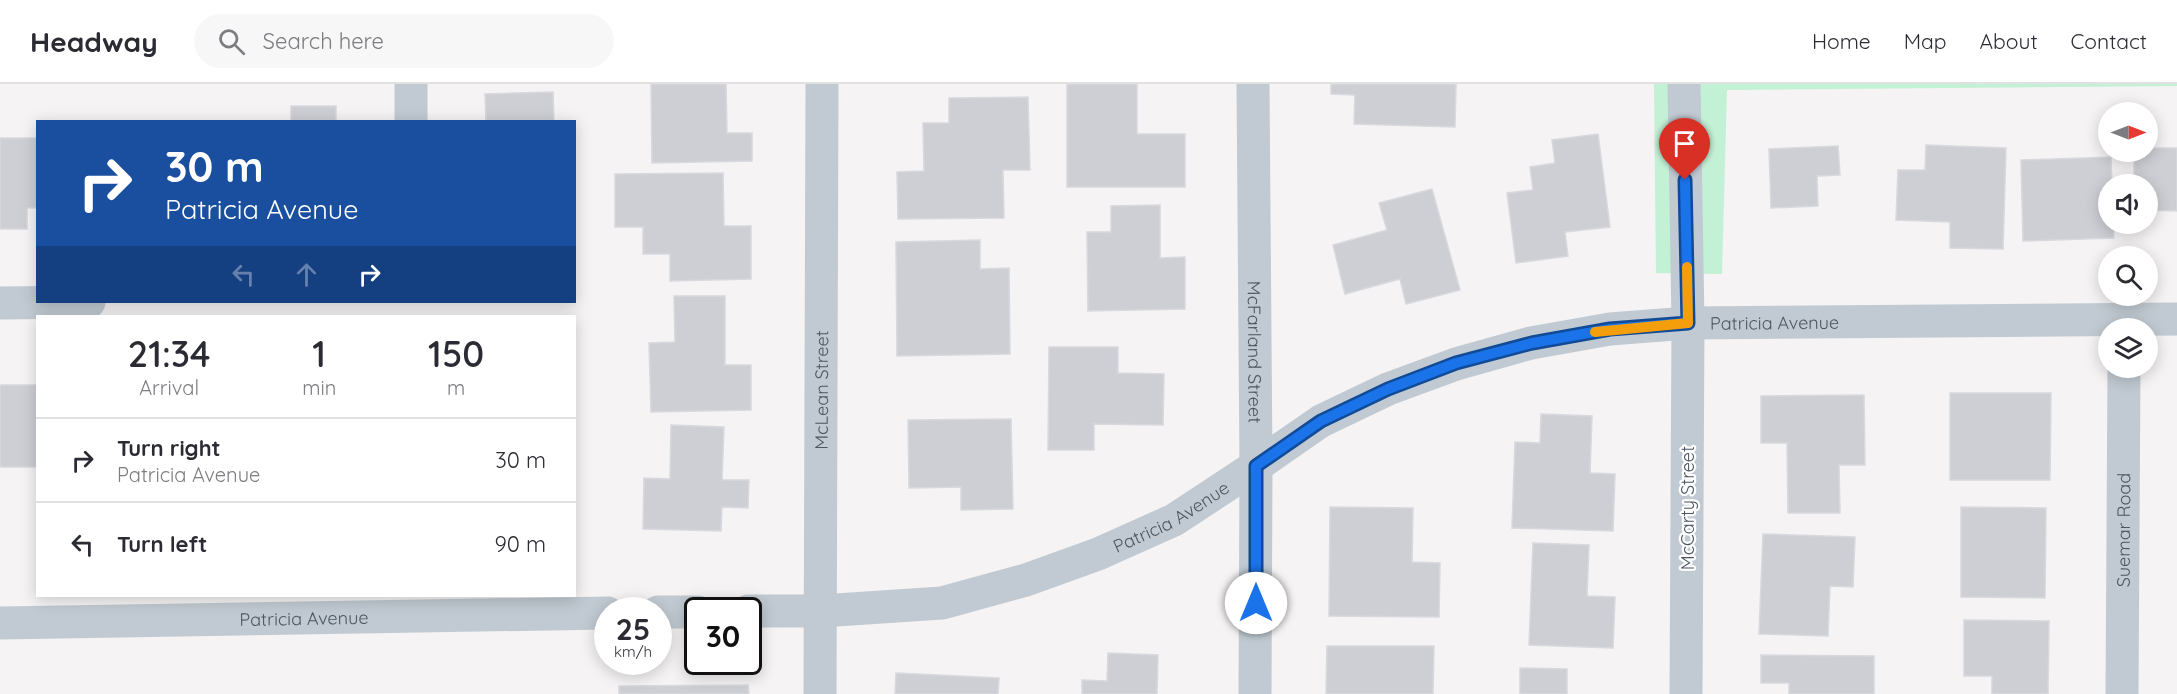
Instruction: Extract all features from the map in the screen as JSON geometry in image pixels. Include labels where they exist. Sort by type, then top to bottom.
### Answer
[{"type":"street","points":[[411,84],[411,120]]},
{"type":"street","name":"McLean Street","points":[[820,694],[822,84]]},
{"type":"street","name":"McFarland Street","points":[[1252,84],[1256,466],[1255,694]]},
{"type":"street","name":"McCarty Street","points":[[1684,84],[1688,323],[1686,694]]},
{"type":"street","points":[[0,303],[36,303]]},
{"type":"street","name":"Patricia Avenue","points":[[2158,321],[2177,319]]},
{"type":"street","name":"Patricia Avenue","points":[[762,611],[942,603],[1026,580],[1098,554],[1174,520],[1321,421],[1388,389],[1456,363],[1532,343],[1610,329],[1688,323],[2098,324]]},
{"type":"street","name":"Suemar Road","points":[[2122,694],[2124,378]]},
{"type":"street","name":"Patricia Avenue","points":[[0,623],[594,613]]},
{"type":"green space","points":[[1654,84],[2177,84],[2177,86],[1727,90],[1722,274],[1656,273]]},
{"type":"building","points":[[651,84],[726,84],[727,133],[752,133],[752,161],[652,163]]},
{"type":"building","points":[[1067,84],[1137,84],[1137,134],[1185,134],[1185,187],[1067,187]]},
{"type":"building","points":[[1331,84],[1456,84],[1455,127],[1354,124],[1355,95],[1331,94]]},
{"type":"building","points":[[553,92],[554,120],[486,120],[485,94]]},
{"type":"building","points":[[1028,97],[1030,170],[1003,170],[1004,218],[898,219],[897,172],[924,171],[923,123],[949,123],[949,98]]},
{"type":"building","points":[[291,106],[336,106],[336,120],[291,120]]},
{"type":"building","points":[[1598,134],[1610,227],[1565,232],[1568,256],[1516,263],[1507,193],[1533,190],[1530,167],[1555,163],[1552,140]]},
{"type":"building","points":[[0,138],[36,138],[36,208],[27,208],[27,229],[0,229]]},
{"type":"building","points":[[1926,145],[2006,148],[2003,249],[1950,248],[1950,222],[1896,220],[1898,170],[1925,170]]},
{"type":"building","points":[[1838,146],[1840,175],[1817,176],[1818,206],[1771,208],[1769,149]]},
{"type":"building","points":[[2158,148],[2177,148],[2177,211],[2158,210],[2158,174],[2134,174],[2134,162],[2158,162]]},
{"type":"building","points":[[2098,157],[2098,162],[2111,162],[2112,174],[2098,174],[2098,234],[2114,234],[2114,238],[2023,241],[2021,160]]},
{"type":"building","points":[[723,173],[724,226],[751,226],[751,279],[670,281],[670,254],[643,254],[643,227],[615,227],[615,174]]},
{"type":"building","points":[[1432,189],[1460,290],[1406,304],[1400,279],[1345,294],[1333,245],[1387,230],[1379,203]]},
{"type":"building","points":[[1160,205],[1160,258],[1185,257],[1185,309],[1088,311],[1087,232],[1111,232],[1111,206]]},
{"type":"building","points":[[980,240],[980,269],[1009,268],[1010,354],[897,356],[896,242]]},
{"type":"building","points":[[674,296],[725,296],[725,365],[751,365],[751,410],[651,412],[649,343],[675,342]]},
{"type":"building","points":[[1049,347],[1118,347],[1118,373],[1164,374],[1163,425],[1094,424],[1094,450],[1048,450]]},
{"type":"building","points":[[0,385],[36,385],[36,467],[0,467]]},
{"type":"building","points":[[1950,393],[2051,393],[2050,480],[1950,480]]},
{"type":"building","points":[[1864,395],[1865,465],[1839,465],[1840,513],[1788,513],[1787,443],[1761,443],[1761,396]]},
{"type":"building","points":[[1541,414],[1592,416],[1590,473],[1615,474],[1613,531],[1512,528],[1515,442],[1540,443]]},
{"type":"building","points":[[1011,419],[1013,509],[961,510],[961,487],[909,488],[908,420]]},
{"type":"building","points":[[671,425],[724,427],[722,480],[749,480],[748,508],[722,507],[721,531],[643,529],[644,478],[670,479]]},
{"type":"building","points":[[1330,507],[1413,508],[1412,562],[1440,563],[1439,617],[1329,616]]},
{"type":"building","points":[[1961,507],[2046,508],[2045,598],[1961,597]]},
{"type":"building","points":[[1763,534],[1855,537],[1853,587],[1830,586],[1828,636],[1759,634]]},
{"type":"building","points":[[1533,543],[1589,545],[1587,596],[1615,597],[1613,648],[1529,645]]},
{"type":"building","points":[[1964,620],[2049,621],[2048,694],[1992,694],[1992,676],[1964,676]]},
{"type":"building","points":[[1327,646],[1434,646],[1433,694],[1326,694]]},
{"type":"building","points":[[1108,653],[1158,655],[1157,694],[1082,694],[1082,680],[1107,681]]},
{"type":"building","points":[[1761,655],[1874,656],[1874,694],[1789,694],[1789,683],[1761,683]]},
{"type":"building","points":[[1520,668],[1567,669],[1567,694],[1520,694]]},
{"type":"building","points":[[896,673],[999,678],[998,694],[895,694]]},
{"type":"building","points":[[748,685],[749,694],[619,694],[619,686]]},
{"type":"slow traffic","points":[[1595,332],[1688,323],[1687,267]]},
{"type":"route","points":[[1256,603],[1256,466],[1321,421],[1388,389],[1456,363],[1532,343],[1610,329],[1688,323],[1685,180]]}]
